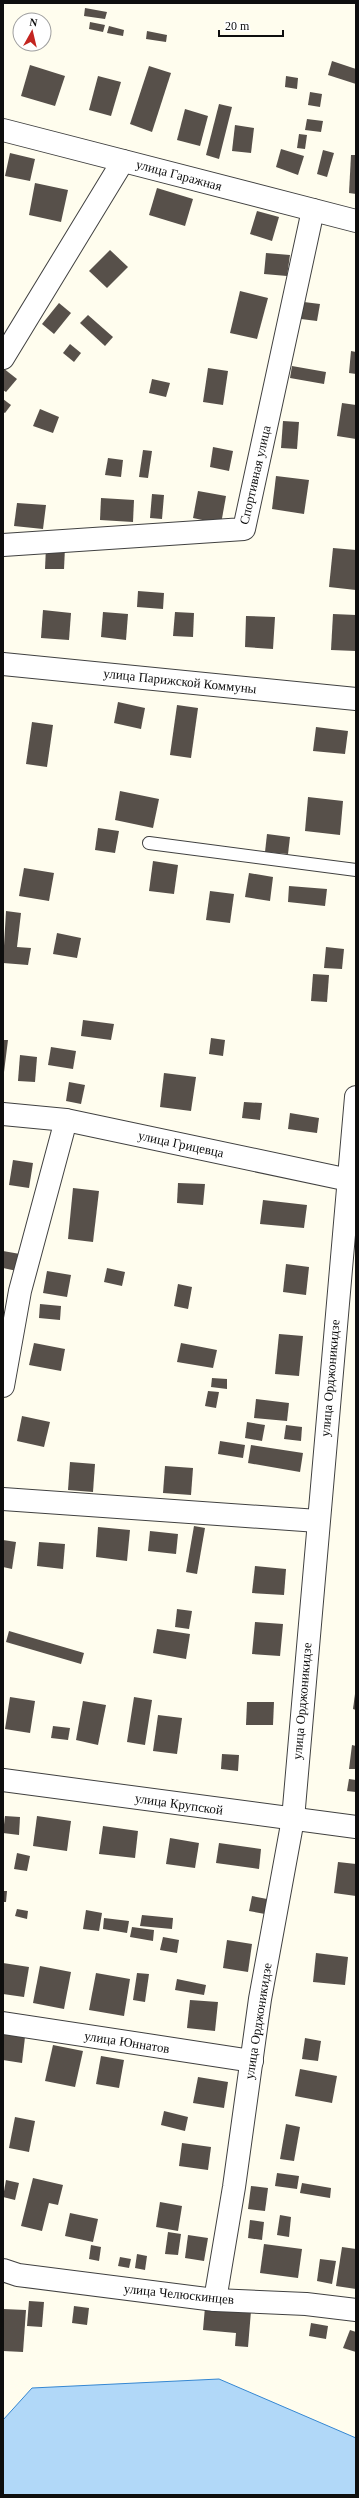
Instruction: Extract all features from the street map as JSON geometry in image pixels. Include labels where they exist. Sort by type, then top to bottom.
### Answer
[{"type":"street","name":"улица Гаражная","points":[[3,130],[356,221]]},
{"type":"street","points":[[3,358],[123,161]]},
{"type":"street","name":"Спортивная улица","points":[[3,545],[244,530],[314,210]]},
{"type":"street","name":"улица Парижской Коммуны","points":[[3,664],[356,699]]},
{"type":"street","name":"улица Орджоникидзе","points":[[215,2300],[252,2061],[260,1999],[293,1819],[318,1522],[353,1182],[356,1097]]},
{"type":"street","name":"улица Грицевца","points":[[3,1114],[66,1120],[353,1182]]},
{"type":"street","points":[[3,1386],[20,1291],[66,1120]]},
{"type":"street","points":[[3,1499],[318,1522]]},
{"type":"street","name":"улица Крупской","points":[[3,1780],[356,1827]]},
{"type":"street","name":"улица Юннатов","points":[[3,2023],[252,2061]]},
{"type":"street","name":"улица Челюскинцев","points":[[3,2270],[18,2275],[215,2300],[306,2304],[356,2310]]},
{"type":"lane","points":[[149,843],[356,870]]},
{"type":"water","points":[[219,2379],[356,2438],[356,2495],[3,2495],[3,2420],[32,2388]]},
{"type":"building","points":[[85,8],[107,12],[105,19],[84,16]]},
{"type":"building","points":[[90,22],[105,25],[103,32],[89,29]]},
{"type":"building","points":[[109,26],[124,30],[123,36],[107,33]]},
{"type":"building","points":[[147,31],[167,35],[166,42],[146,39]]},
{"type":"building","points":[[332,61],[356,69],[356,84],[328,75]]},
{"type":"building","points":[[30,65],[65,76],[55,106],[21,96]]},
{"type":"building","points":[[149,66],[171,73],[152,132],[130,124]]},
{"type":"building","points":[[98,76],[121,82],[111,116],[89,110]]},
{"type":"building","points":[[286,76],[298,78],[297,89],[285,87]]},
{"type":"building","points":[[310,92],[322,94],[320,107],[308,105]]},
{"type":"building","points":[[219,104],[232,107],[219,159],[206,155]]},
{"type":"building","points":[[185,109],[208,116],[200,146],[177,140]]},
{"type":"building","points":[[307,119],[323,121],[321,132],[305,130]]},
{"type":"building","points":[[235,125],[254,128],[251,153],[232,151]]},
{"type":"building","points":[[299,134],[307,135],[305,149],[297,148]]},
{"type":"building","points":[[281,149],[304,156],[298,175],[276,167]]},
{"type":"building","points":[[323,150],[334,153],[327,177],[317,174]]},
{"type":"building","points":[[10,153],[35,159],[30,181],[5,176]]},
{"type":"building","points":[[351,155],[356,155],[356,194],[349,193]]},
{"type":"building","points":[[35,183],[68,190],[61,222],[29,215]]},
{"type":"building","points":[[157,188],[193,199],[185,226],[149,215]]},
{"type":"building","points":[[257,211],[279,217],[272,241],[250,234]]},
{"type":"building","points":[[110,250],[128,267],[107,288],[89,271]]},
{"type":"building","points":[[266,253],[290,255],[287,276],[264,274]]},
{"type":"building","points":[[240,291],[268,298],[257,339],[230,333]]},
{"type":"building","points":[[304,302],[320,304],[317,321],[301,319]]},
{"type":"building","points":[[59,303],[71,313],[54,334],[42,324]]},
{"type":"building","points":[[88,315],[113,337],[105,346],[80,323]]},
{"type":"building","points":[[70,344],[81,353],[74,362],[63,353]]},
{"type":"building","points":[[351,351],[356,352],[356,374],[349,373]]},
{"type":"building","points":[[292,366],[326,372],[324,384],[290,378]]},
{"type":"building","points":[[3,368],[17,379],[6,392],[3,390]]},
{"type":"building","points":[[208,368],[228,371],[223,405],[203,402]]},
{"type":"building","points":[[152,379],[170,383],[166,397],[149,393]]},
{"type":"building","points":[[3,399],[11,405],[5,413],[3,412]]},
{"type":"building","points":[[342,403],[356,405],[356,439],[337,436]]},
{"type":"building","points":[[40,409],[59,417],[53,433],[33,426]]},
{"type":"building","points":[[283,421],[299,422],[297,449],[281,448]]},
{"type":"building","points":[[213,447],[233,451],[229,471],[210,467]]},
{"type":"building","points":[[143,450],[152,451],[148,478],[139,477]]},
{"type":"building","points":[[108,458],[123,460],[121,477],[105,475]]},
{"type":"building","points":[[276,476],[309,480],[304,514],[272,509]]},
{"type":"building","points":[[198,491],[226,496],[221,524],[193,518]]},
{"type":"building","points":[[152,494],[164,495],[162,519],[150,518]]},
{"type":"building","points":[[101,498],[134,500],[133,522],[100,520]]},
{"type":"building","points":[[17,503],[46,505],[43,529],[14,526]]},
{"type":"building","points":[[46,547],[65,548],[64,569],[45,569]]},
{"type":"building","points":[[333,548],[356,550],[356,590],[329,587]]},
{"type":"building","points":[[138,591],[164,593],[163,609],[137,607]]},
{"type":"building","points":[[43,610],[71,613],[69,640],[41,638]]},
{"type":"building","points":[[103,612],[128,614],[126,640],[101,637]]},
{"type":"building","points":[[175,612],[194,613],[193,637],[173,636]]},
{"type":"building","points":[[333,614],[356,615],[356,651],[331,650]]},
{"type":"building","points":[[246,616],[275,617],[273,649],[245,647]]},
{"type":"building","points":[[118,702],[145,708],[141,729],[114,723]]},
{"type":"building","points":[[177,705],[198,708],[191,758],[170,755]]},
{"type":"building","points":[[32,722],[53,725],[47,767],[26,764]]},
{"type":"building","points":[[316,727],[348,731],[345,754],[313,751]]},
{"type":"building","points":[[120,791],[159,799],[153,828],[115,820]]},
{"type":"building","points":[[308,797],[343,801],[340,835],[305,831]]},
{"type":"building","points":[[98,828],[119,831],[115,853],[95,850]]},
{"type":"building","points":[[267,834],[290,837],[288,854],[265,852]]},
{"type":"building","points":[[153,861],[178,865],[174,894],[149,891]]},
{"type":"building","points":[[24,868],[54,873],[49,901],[19,896]]},
{"type":"building","points":[[249,873],[273,877],[270,901],[245,897]]},
{"type":"building","points":[[289,886],[327,889],[325,906],[288,902]]},
{"type":"building","points":[[210,891],[234,894],[230,923],[206,920]]},
{"type":"building","points":[[6,911],[21,913],[17,947],[31,948],[28,965],[3,963]]},
{"type":"building","points":[[57,933],[81,938],[77,958],[53,954]]},
{"type":"building","points":[[326,947],[344,949],[342,969],[324,968]]},
{"type":"building","points":[[313,974],[329,975],[327,1002],[311,1001]]},
{"type":"building","points":[[83,1020],[114,1024],[111,1040],[81,1036]]},
{"type":"building","points":[[211,1038],[225,1040],[223,1056],[209,1054]]},
{"type":"building","points":[[3,1040],[8,1040],[4,1072],[3,1072]]},
{"type":"building","points":[[51,1047],[76,1051],[73,1069],[48,1065]]},
{"type":"building","points":[[20,1055],[37,1057],[35,1082],[18,1081]]},
{"type":"building","points":[[164,1073],[196,1077],[191,1111],[160,1107]]},
{"type":"building","points":[[69,1082],[85,1085],[81,1104],[66,1101]]},
{"type":"building","points":[[244,1102],[262,1103],[260,1120],[242,1118]]},
{"type":"building","points":[[290,1113],[319,1118],[317,1133],[288,1129]]},
{"type":"building","points":[[13,1160],[33,1163],[29,1188],[9,1185]]},
{"type":"building","points":[[178,1183],[205,1184],[203,1205],[177,1203]]},
{"type":"building","points":[[73,1188],[99,1191],[93,1242],[68,1239]]},
{"type":"building","points":[[263,1200],[307,1205],[304,1228],[260,1224]]},
{"type":"building","points":[[3,1251],[20,1254],[17,1271],[3,1268]]},
{"type":"building","points":[[286,1264],[309,1267],[306,1295],[283,1292]]},
{"type":"building","points":[[107,1268],[125,1272],[122,1286],[104,1282]]},
{"type":"building","points":[[47,1271],[71,1275],[67,1297],[43,1293]]},
{"type":"building","points":[[178,1284],[192,1287],[188,1309],[174,1306]]},
{"type":"building","points":[[40,1304],[61,1306],[60,1320],[39,1318]]},
{"type":"building","points":[[279,1334],[303,1336],[299,1376],[275,1374]]},
{"type":"building","points":[[34,1343],[65,1349],[61,1371],[29,1365]]},
{"type":"building","points":[[181,1343],[217,1350],[213,1368],[177,1362]]},
{"type":"building","points":[[212,1378],[227,1379],[227,1389],[211,1387]]},
{"type":"building","points":[[208,1391],[219,1392],[216,1408],[205,1406]]},
{"type":"building","points":[[256,1399],[289,1403],[287,1421],[254,1418]]},
{"type":"building","points":[[22,1416],[50,1422],[44,1447],[17,1441]]},
{"type":"building","points":[[247,1422],[265,1425],[262,1441],[245,1438]]},
{"type":"building","points":[[286,1425],[302,1427],[301,1441],[284,1439]]},
{"type":"building","points":[[220,1441],[245,1445],[243,1458],[218,1454]]},
{"type":"building","points":[[251,1445],[303,1453],[300,1472],[248,1463]]},
{"type":"building","points":[[70,1462],[95,1464],[93,1492],[68,1490]]},
{"type":"building","points":[[165,1466],[193,1468],[191,1495],[163,1493]]},
{"type":"building","points":[[194,1526],[205,1528],[197,1574],[186,1572]]},
{"type":"building","points":[[98,1527],[130,1530],[127,1561],[96,1557]]},
{"type":"building","points":[[150,1531],[178,1534],[176,1554],[148,1551]]},
{"type":"building","points":[[3,1540],[16,1542],[12,1569],[3,1567]]},
{"type":"building","points":[[39,1542],[65,1544],[63,1569],[37,1566]]},
{"type":"building","points":[[255,1566],[286,1569],[284,1595],[252,1593]]},
{"type":"building","points":[[177,1609],[192,1611],[189,1629],[175,1627]]},
{"type":"building","points":[[255,1622],[283,1624],[280,1656],[252,1654]]},
{"type":"building","points":[[157,1629],[190,1634],[186,1659],[153,1653]]},
{"type":"building","points":[[9,1631],[84,1653],[81,1664],[6,1642]]},
{"type":"building","points":[[356,1694],[356,1710],[353,1709]]},
{"type":"building","points":[[10,1697],[35,1701],[30,1733],[5,1729]]},
{"type":"building","points":[[134,1697],[152,1700],[145,1745],[127,1742]]},
{"type":"building","points":[[83,1701],[106,1705],[98,1745],[76,1740]]},
{"type":"building","points":[[247,1702],[274,1702],[273,1725],[246,1725]]},
{"type":"building","points":[[158,1715],[182,1718],[177,1754],[153,1751]]},
{"type":"building","points":[[53,1726],[70,1728],[68,1740],[51,1738]]},
{"type":"building","points":[[352,1745],[356,1746],[356,1769],[349,1769]]},
{"type":"building","points":[[222,1754],[239,1755],[238,1771],[221,1769]]},
{"type":"building","points":[[349,1779],[356,1780],[356,1792],[347,1791]]},
{"type":"building","points":[[5,1816],[20,1817],[19,1835],[3,1833]]},
{"type":"building","points":[[37,1816],[71,1821],[67,1851],[33,1846]]},
{"type":"building","points":[[103,1826],[138,1831],[135,1858],[99,1854]]},
{"type":"building","points":[[170,1838],[199,1843],[195,1868],[166,1864]]},
{"type":"building","points":[[219,1843],[261,1849],[259,1869],[216,1863]]},
{"type":"building","points":[[17,1853],[30,1856],[27,1871],[14,1869]]},
{"type":"building","points":[[338,1862],[356,1864],[356,1896],[334,1893]]},
{"type":"building","points":[[3,1891],[7,1891],[6,1902],[3,1902]]},
{"type":"building","points":[[252,1896],[267,1899],[265,1914],[249,1911]]},
{"type":"building","points":[[17,1909],[28,1911],[27,1919],[15,1916]]},
{"type":"building","points":[[86,1910],[102,1913],[99,1931],[83,1929]]},
{"type":"building","points":[[142,1915],[173,1918],[172,1929],[140,1926]]},
{"type":"building","points":[[104,1918],[129,1921],[127,1933],[103,1929]]},
{"type":"building","points":[[132,1927],[154,1930],[153,1941],[130,1937]]},
{"type":"building","points":[[163,1937],[179,1940],[177,1953],[160,1950]]},
{"type":"building","points":[[227,1940],[252,1944],[248,1972],[223,1968]]},
{"type":"building","points":[[316,1953],[348,1957],[345,1985],[313,1982]]},
{"type":"building","points":[[3,1963],[29,1967],[24,1997],[3,1994]]},
{"type":"building","points":[[40,1966],[71,1972],[64,2009],[33,2003]]},
{"type":"building","points":[[96,1973],[130,1979],[124,2016],[89,2010]]},
{"type":"building","points":[[137,1973],[149,1974],[145,2002],[133,2000]]},
{"type":"building","points":[[177,1979],[206,1985],[204,1995],[175,1990]]},
{"type":"building","points":[[190,2000],[218,2002],[215,2031],[187,2028]]},
{"type":"building","points":[[3,2034],[25,2037],[22,2063],[3,2060]]},
{"type":"building","points":[[305,2038],[321,2041],[318,2061],[302,2059]]},
{"type":"building","points":[[53,2045],[83,2051],[75,2087],[45,2081]]},
{"type":"building","points":[[101,2056],[124,2060],[119,2088],[96,2084]]},
{"type":"building","points":[[300,2069],[337,2076],[332,2103],[295,2096]]},
{"type":"building","points":[[198,2077],[228,2082],[224,2108],[193,2103]]},
{"type":"building","points":[[164,2111],[188,2117],[185,2131],[161,2125]]},
{"type":"building","points":[[15,2117],[35,2121],[29,2152],[9,2148]]},
{"type":"building","points":[[286,2124],[300,2127],[294,2161],[280,2159]]},
{"type":"building","points":[[182,2143],[211,2147],[208,2170],[179,2166]]},
{"type":"building","points":[[277,2173],[299,2176],[297,2189],[275,2186]]},
{"type":"building","points":[[33,2178],[63,2185],[58,2205],[49,2203],[42,2231],[21,2226]]},
{"type":"building","points":[[6,2180],[19,2183],[15,2200],[3,2197]]},
{"type":"building","points":[[302,2183],[331,2188],[330,2198],[300,2193]]},
{"type":"building","points":[[251,2186],[268,2188],[265,2211],[248,2209]]},
{"type":"building","points":[[160,2202],[182,2206],[178,2231],[156,2227]]},
{"type":"building","points":[[70,2213],[98,2219],[93,2242],[65,2236]]},
{"type":"building","points":[[280,2215],[291,2217],[289,2237],[277,2235]]},
{"type":"building","points":[[250,2220],[264,2222],[262,2240],[248,2238]]},
{"type":"building","points":[[168,2232],[181,2234],[178,2255],[165,2254]]},
{"type":"building","points":[[188,2235],[208,2238],[204,2261],[185,2258]]},
{"type":"building","points":[[264,2244],[302,2249],[298,2278],[260,2273]]},
{"type":"building","points":[[91,2245],[101,2247],[99,2261],[89,2259]]},
{"type":"building","points":[[342,2247],[356,2249],[356,2289],[336,2286]]},
{"type":"building","points":[[137,2254],[147,2256],[145,2270],[135,2268]]},
{"type":"building","points":[[120,2257],[131,2259],[129,2268],[118,2266]]},
{"type":"building","points":[[320,2259],[336,2261],[332,2284],[317,2281]]},
{"type":"building","points":[[29,2301],[44,2302],[42,2327],[27,2326]]},
{"type":"building","points":[[74,2306],[89,2308],[87,2325],[72,2323]]},
{"type":"building","points":[[205,2307],[251,2311],[248,2347],[235,2346],[236,2333],[203,2330]]},
{"type":"building","points":[[3,2309],[26,2310],[23,2352],[3,2351]]},
{"type":"building","points":[[311,2323],[328,2326],[326,2339],[309,2336]]},
{"type":"building","points":[[350,2330],[356,2332],[356,2352],[343,2348]]}]
